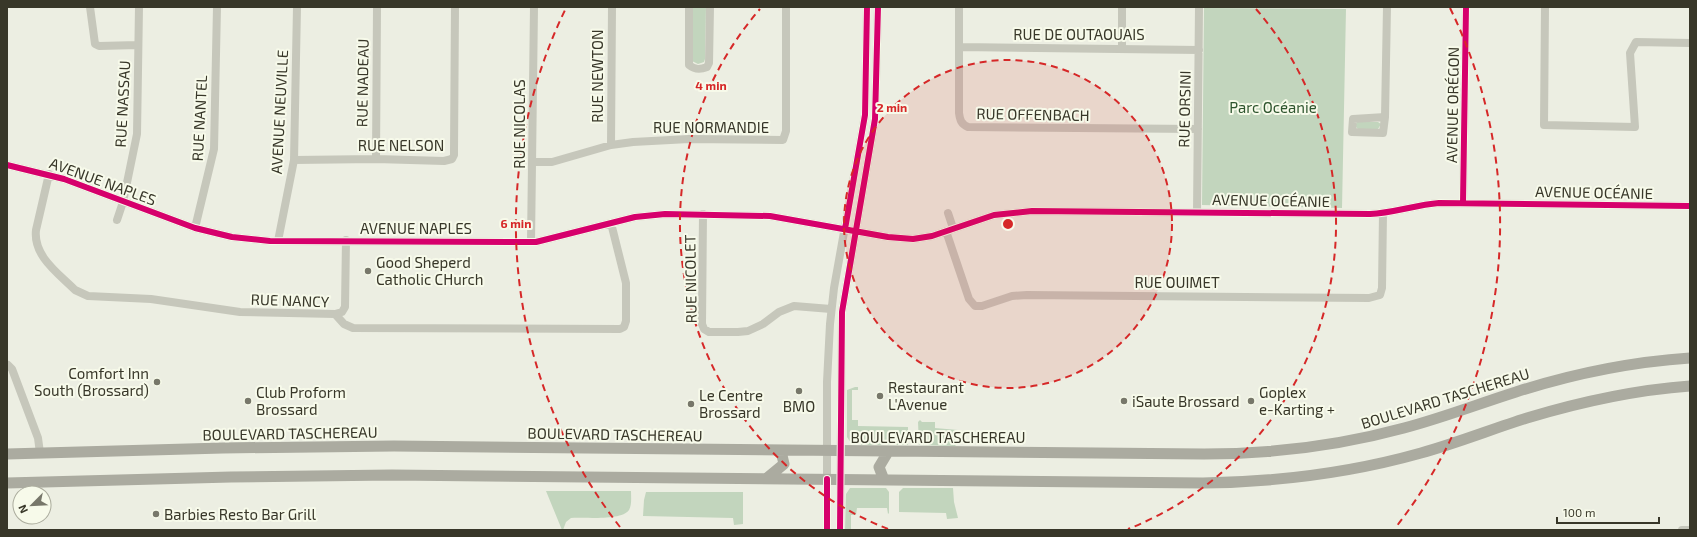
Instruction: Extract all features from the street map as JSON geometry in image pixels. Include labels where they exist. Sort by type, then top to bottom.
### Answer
[{"type":"main road","name":"BOULEVARD TASCHEREAU","points":[[7,454],[394,446],[827,452],[1218,454],[1289,450],[1351,441],[1395,431],[1430,421],[1516,392],[1584,373],[1639,364],[1690,358]]},
{"type":"main road","points":[[7,483],[230,477],[392,475],[1203,483],[1253,482],[1293,478],[1358,468],[1410,456],[1527,418],[1579,404],[1633,393],[1690,386]]},
{"type":"main road","points":[[767,478],[784,464],[781,451]]},
{"type":"main road","points":[[884,480],[879,467],[888,452]]},
{"type":"street","points":[[90,7],[95,44],[99,46],[138,45]]},
{"type":"street","name":"RUE NASSAU","points":[[123,202],[137,134],[139,7]]},
{"type":"street","name":"RUE NANTEL","points":[[195,228],[204,197],[214,149],[217,7]]},
{"type":"street","name":"AVENUE NEUVILLE","points":[[278,241],[294,160],[297,7]]},
{"type":"street","name":"RUE NADEAU","points":[[376,159],[377,7]]},
{"type":"street","name":"RUE NELSON","points":[[294,160],[449,160],[454,155],[455,7]]},
{"type":"street","name":"RUE NICOLAS","points":[[531,242],[534,7]]},
{"type":"street","name":"RUE NEWTON","points":[[611,145],[612,7]]},
{"type":"street","points":[[689,7],[689,65],[693,68],[702,69],[707,67],[709,63],[710,7]]},
{"type":"street","name":"RUE NORMANDIE","points":[[533,162],[552,162],[611,145],[658,140],[783,140],[786,131],[786,7]]},
{"type":"street","points":[[827,530],[827,382],[831,309],[865,115],[867,7]]},
{"type":"street","points":[[840,530],[840,382],[842,312],[876,113],[878,7]]},
{"type":"street","name":"RUE OFFENBACH","points":[[959,7],[959,119],[963,125],[968,127],[1198,129]]},
{"type":"street","points":[[1122,7],[1122,48]]},
{"type":"street","name":"RUE ORSINI","points":[[1197,212],[1199,7]]},
{"type":"street","points":[[1385,117],[1387,7]]},
{"type":"street","name":"AVENUE ORÉGON","points":[[1463,204],[1466,7]]},
{"type":"street","points":[[1545,7],[1544,126],[1635,127],[1630,52],[1636,42],[1690,43]]},
{"type":"street","name":"RUE DE OUTAOUAIS","points":[[959,47],[1199,50]]},
{"type":"street","name":"AVENUE NAPLES","points":[[7,165],[49,174],[195,228],[232,237],[278,241],[346,240],[531,242],[544,241],[611,223],[649,215],[703,214],[770,216],[855,231]]},
{"type":"street","name":"RUE NANCY","points":[[49,174],[36,230],[36,245],[43,257],[74,290],[80,294],[95,297],[151,299],[240,312],[335,314],[344,324],[353,328],[620,329],[624,326],[626,321],[626,283],[611,223]]},
{"type":"street","name":"AVENUE NAPLES","points":[[117,220],[123,202]]},
{"type":"street","name":"AVENUE OCÉANIE","points":[[855,231],[897,238],[924,238],[994,216],[1032,210],[1383,213],[1429,204],[1690,206]]},
{"type":"street","points":[[948,213],[949,230]]},
{"type":"street","name":"RUE OUIMET","points":[[949,230],[969,299],[975,306],[982,306],[1012,296],[1027,295],[1369,298],[1380,295],[1382,288],[1383,213]]},
{"type":"street","name":"RUE NICOLET","points":[[703,214],[702,324],[704,329],[709,332],[743,332],[757,327],[779,312],[794,306],[831,309]]},
{"type":"street","points":[[335,314],[342,312],[345,307],[346,240]]},
{"type":"street","points":[[8,365],[12,369],[32,421],[38,438],[40,453]]},
{"type":"street","points":[[827,382],[840,382]]},
{"type":"street","points":[[1682,530],[1690,530]]},
{"type":"green space","points":[[693,7],[706,7],[705,59],[704,62],[698,64],[692,61]]},
{"type":"green space","name":"Parc Océanie","points":[[1204,8],[1346,9],[1342,208],[1202,205]]},
{"type":"green space","points":[[1357,122],[1378,122],[1381,124],[1378,129],[1358,129],[1355,126]]},
{"type":"green space","points":[[858,387],[858,390],[852,390],[852,420],[858,420],[858,426],[908,427],[908,445],[861,445],[861,441],[852,441],[851,443],[847,437],[847,390]]},
{"type":"green space","points":[[920,420],[922,422],[935,422],[935,428],[958,430],[957,444],[955,446],[919,445],[918,422]]},
{"type":"green space","points":[[850,488],[886,488],[889,492],[889,513],[888,514],[887,508],[857,508],[856,515],[851,515],[851,530],[845,530],[846,494]]},
{"type":"green space","points":[[903,488],[953,488],[954,502],[958,518],[947,519],[946,513],[899,512],[899,492]]},
{"type":"green space","points":[[546,491],[631,491],[631,506],[629,510],[619,516],[602,518],[571,518],[566,522],[562,530]]},
{"type":"green space","points":[[646,492],[743,492],[743,524],[734,525],[733,518],[643,516]]},
{"type":"cycle path","points":[[845,229],[865,115],[867,7]]},
{"type":"cycle path","points":[[840,530],[842,312],[875,119],[878,7]]},
{"type":"cycle path","points":[[1463,203],[1466,7]]},
{"type":"cycle path","points":[[7,165],[64,179],[195,228],[232,237],[270,241],[536,242],[635,217],[665,214],[770,216],[888,237],[913,239],[932,236],[994,215],[1032,211],[1370,214],[1439,203],[1690,206]]},
{"type":"cycle path","points":[[827,479],[827,530]]},
{"type":"place","name":"Good Sheperd Catholic CHurch","points":[[368,271]]},
{"type":"place","name":"Comfort Inn South (Brossard)","points":[[157,382]]},
{"type":"place","name":"BMO","points":[[799,391]]},
{"type":"place","name":"Restaurant L'Avenue","points":[[880,396]]},
{"type":"place","name":"Club Proform Brossard","points":[[248,401]]},
{"type":"place","name":"iSaute Brossard","points":[[1124,401]]},
{"type":"place","name":"Goplex e-Karting +","points":[[1251,401]]},
{"type":"place","name":"Le Centre Brossard","points":[[691,404]]},
{"type":"place","name":"Barbies Resto Bar Grill","points":[[156,514]]}]
